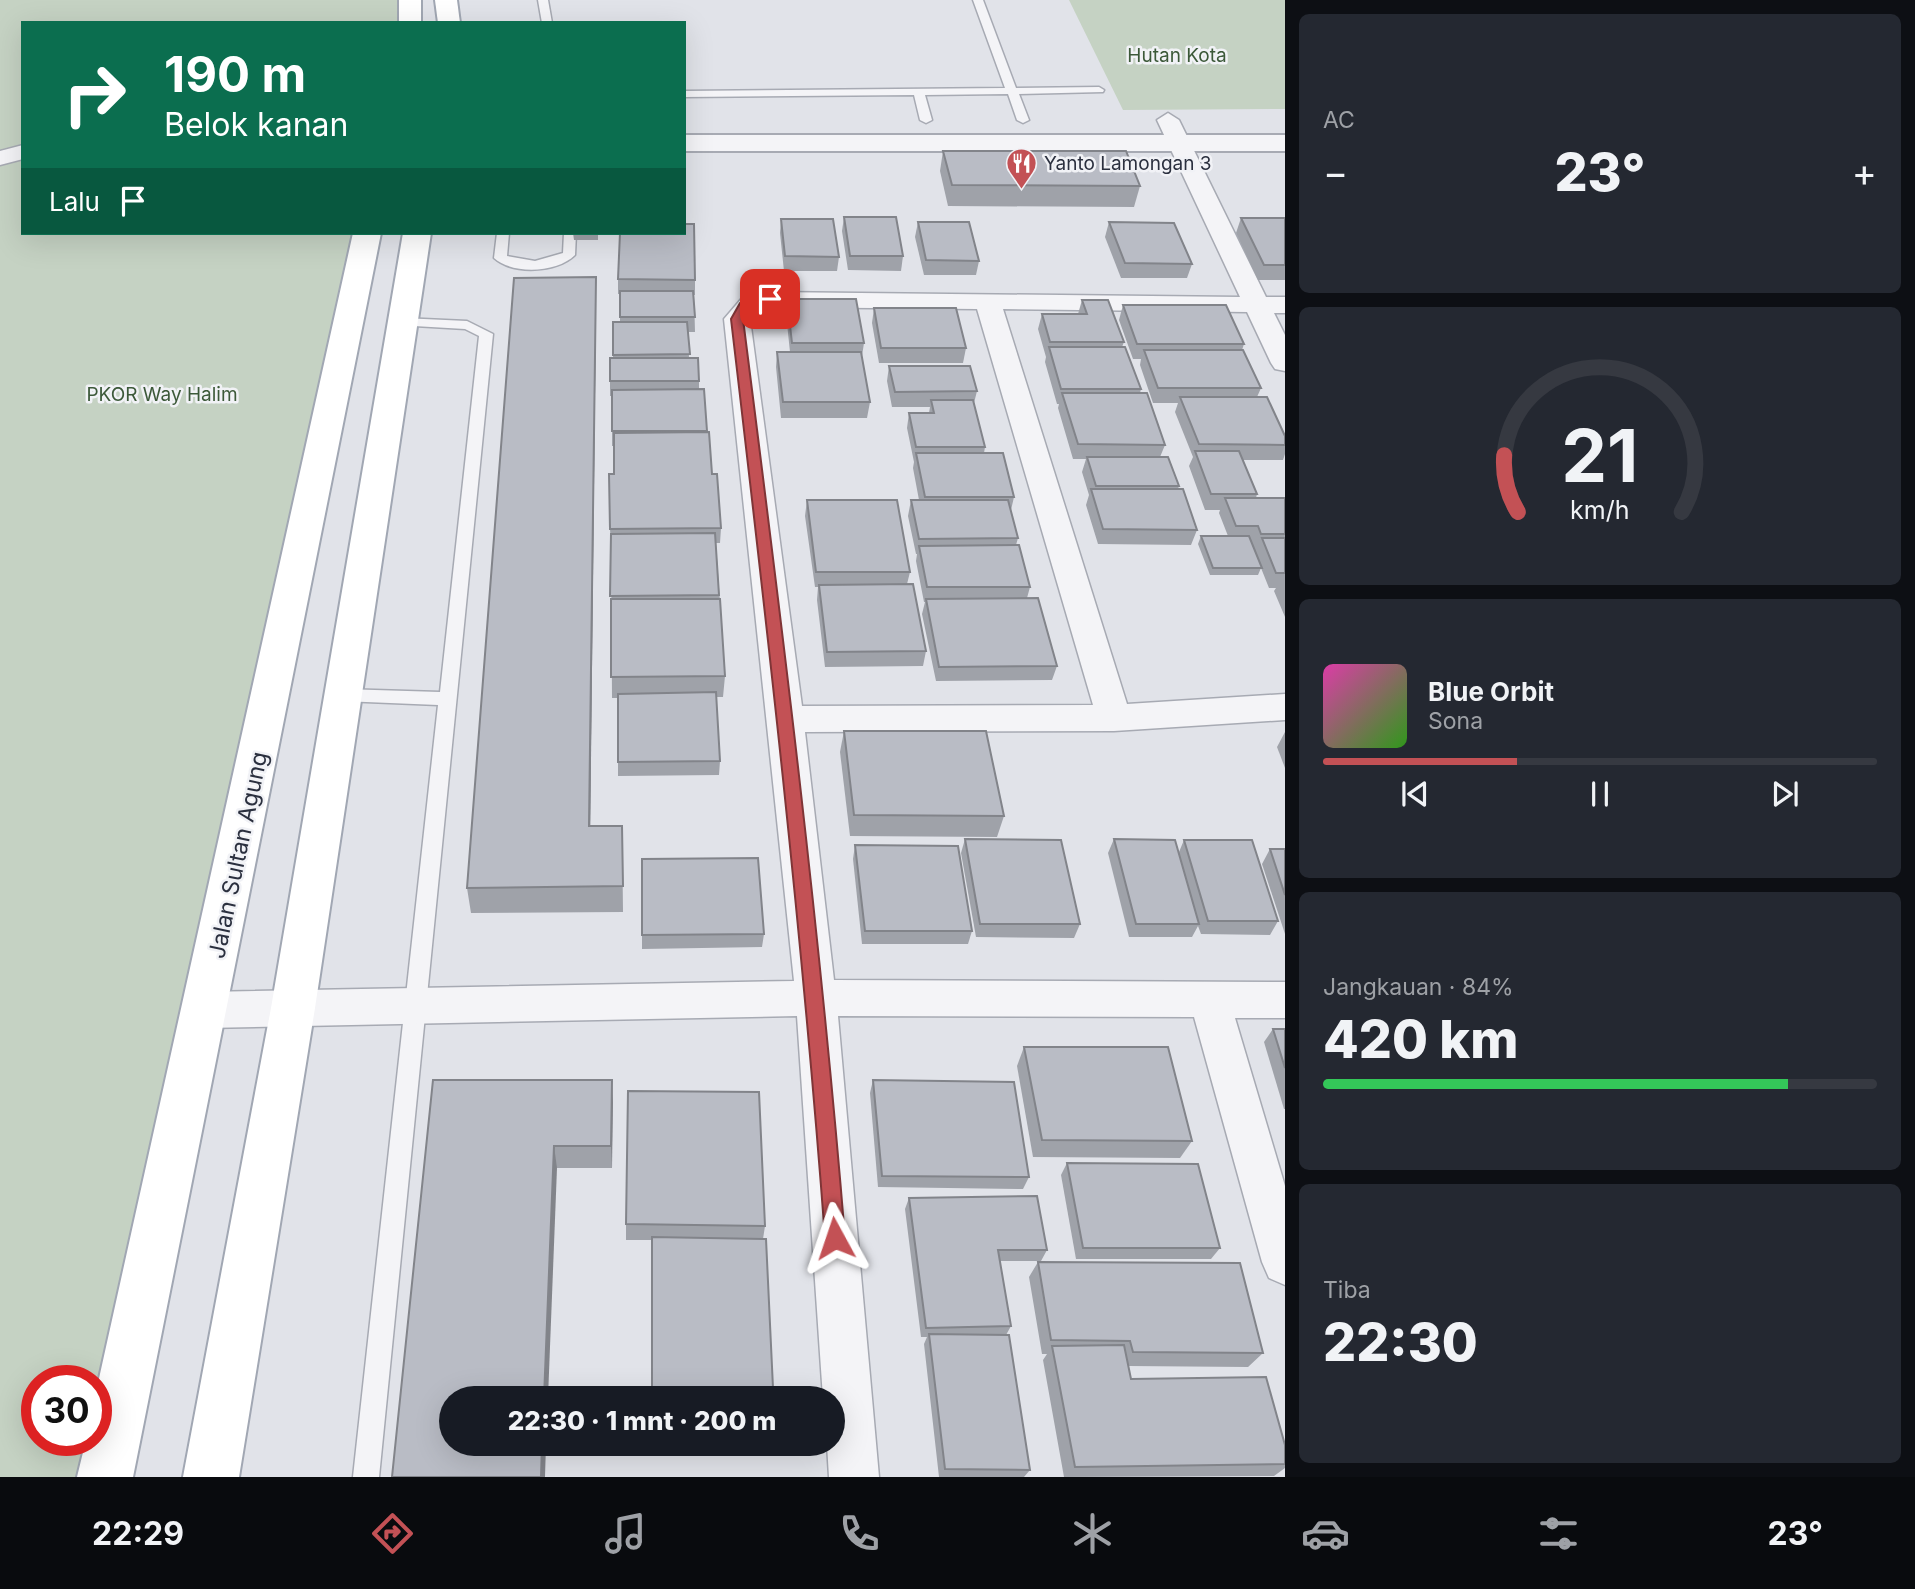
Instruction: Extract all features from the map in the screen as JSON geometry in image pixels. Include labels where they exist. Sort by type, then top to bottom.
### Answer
[{"type":"main road","points":[[410,0],[410,21]]},
{"type":"main road","points":[[446,0],[449,21]]},
{"type":"main road","name":"Jalan Sultan Agung","points":[[105,1477],[367,235]]},
{"type":"main road","points":[[211,1477],[293,1008],[417,235]]},
{"type":"street","points":[[686,120],[1285,120]]},
{"type":"street","points":[[1168,120],[1272,306],[1285,363]]},
{"type":"street","points":[[0,139],[21,133]]},
{"type":"street","points":[[686,143],[1285,143]]},
{"type":"street","points":[[0,158],[21,153]]},
{"type":"street","points":[[854,1477],[816,998],[786,719],[737,319],[744,305],[755,300],[987,300],[1272,306]]},
{"type":"street","points":[[987,300],[1114,718]]},
{"type":"street","points":[[786,719],[1114,718],[1285,707]]},
{"type":"street","points":[[205,1010],[816,998],[1285,1000]]},
{"type":"street","points":[[1209,999],[1285,1262]]},
{"type":"lane","points":[[544,0],[547,21]]},
{"type":"lane","points":[[978,0],[1023,120]]},
{"type":"lane","points":[[686,93],[1099,90]]},
{"type":"lane","points":[[918,91],[926,120]]},
{"type":"lane","points":[[503,235],[500,258],[516,265],[541,265],[569,255],[570,235]]},
{"type":"lane","points":[[366,1477],[486,334],[467,325],[402,322]]},
{"type":"lane","points":[[342,695],[448,699]]},
{"type":"green space","name":"PKOR Way Halim","points":[[0,0],[408,0],[408,21],[21,21],[21,235],[361,235],[112,1397],[112,1365],[21,1365],[21,1456],[99,1456],[95,1477],[0,1477]]},
{"type":"green space","name":"Hutan Kota","points":[[1069,0],[1285,0],[1285,109],[1123,110]]},
{"type":"building","points":[[943,151],[1126,151],[1140,186],[952,185]]},
{"type":"building","points":[[844,217],[896,217],[903,256],[850,256]]},
{"type":"building","points":[[1241,218],[1285,218],[1285,265],[1264,265]]},
{"type":"building","points":[[781,219],[833,219],[839,257],[785,256]]},
{"type":"building","points":[[918,222],[969,222],[979,261],[926,260]]},
{"type":"building","points":[[1109,222],[1174,223],[1192,264],[1125,263]]},
{"type":"building","points":[[686,224],[694,224],[695,280],[618,279],[620,235],[686,235]]},
{"type":"building","points":[[596,277],[589,826],[622,826],[623,886],[467,888],[514,278]]},
{"type":"building","points":[[620,291],[693,291],[695,317],[620,317]]},
{"type":"building","points":[[787,299],[856,299],[864,343],[792,343]]},
{"type":"building","points":[[1082,300],[1108,300],[1124,342],[1050,342],[1042,314],[1087,314]]},
{"type":"building","points":[[1123,305],[1226,305],[1244,344],[1137,344]]},
{"type":"building","points":[[874,308],[956,308],[966,348],[881,348]]},
{"type":"building","points":[[613,322],[687,322],[690,354],[613,355]]},
{"type":"building","points":[[1049,347],[1125,347],[1141,389],[1061,389]]},
{"type":"building","points":[[1144,350],[1243,350],[1261,388],[1158,388]]},
{"type":"building","points":[[777,352],[861,352],[870,402],[783,402]]},
{"type":"building","points":[[610,358],[698,358],[699,381],[610,381]]},
{"type":"building","points":[[889,366],[970,366],[977,391],[895,392]]},
{"type":"building","points":[[704,389],[707,431],[612,431],[612,390]]},
{"type":"building","points":[[1062,393],[1147,393],[1165,445],[1078,444]]},
{"type":"building","points":[[1180,397],[1267,397],[1285,436],[1285,445],[1199,444]]},
{"type":"building","points":[[931,400],[973,400],[985,447],[916,447],[909,413],[934,413]]},
{"type":"building","points":[[709,432],[712,474],[717,474],[721,528],[610,529],[609,474],[614,474],[614,433]]},
{"type":"building","points":[[1195,451],[1239,451],[1257,494],[1211,494]]},
{"type":"building","points":[[916,453],[1003,453],[1014,497],[925,497]]},
{"type":"building","points":[[1087,457],[1168,457],[1179,486],[1096,486]]},
{"type":"building","points":[[1091,489],[1183,489],[1197,530],[1103,529]]},
{"type":"building","points":[[1225,498],[1285,498],[1285,534],[1261,534],[1258,526],[1236,526]]},
{"type":"building","points":[[807,500],[897,500],[910,572],[816,572]]},
{"type":"building","points":[[911,500],[1008,500],[1018,538],[919,539]]},
{"type":"building","points":[[715,533],[719,595],[610,596],[611,534]]},
{"type":"building","points":[[1201,536],[1249,536],[1262,568],[1213,568]]},
{"type":"building","points":[[1262,538],[1285,538],[1285,573],[1276,573]]},
{"type":"building","points":[[1019,545],[1030,587],[927,587],[919,546]]},
{"type":"building","points":[[913,584],[926,651],[827,652],[819,585]]},
{"type":"building","points":[[1038,598],[1057,666],[939,667],[926,599]]},
{"type":"building","points":[[611,599],[720,599],[725,676],[611,677]]},
{"type":"building","points":[[716,692],[720,761],[618,762],[618,694]]},
{"type":"building","points":[[844,731],[986,731],[1004,816],[854,815]]},
{"type":"building","points":[[965,839],[1061,840],[1080,924],[980,924]]},
{"type":"building","points":[[1114,839],[1175,840],[1199,924],[1136,924]]},
{"type":"building","points":[[1184,840],[1252,840],[1278,921],[1208,921]]},
{"type":"building","points":[[855,845],[958,846],[972,931],[865,931]]},
{"type":"building","points":[[1270,849],[1285,849],[1285,895]]},
{"type":"building","points":[[758,858],[764,934],[642,935],[642,859]]},
{"type":"building","points":[[1273,1029],[1285,1029],[1285,1068]]},
{"type":"building","points":[[1024,1047],[1168,1047],[1192,1141],[1042,1140]]},
{"type":"building","points":[[433,1080],[612,1080],[611,1146],[554,1146],[544,1386],[439,1386],[439,1456],[542,1456],[541,1477],[392,1477]]},
{"type":"building","points":[[873,1080],[1014,1082],[1029,1177],[882,1176]]},
{"type":"building","points":[[628,1091],[759,1092],[765,1226],[626,1224]]},
{"type":"building","points":[[1067,1163],[1198,1164],[1220,1248],[1083,1248]]},
{"type":"building","points":[[1037,1196],[1047,1250],[998,1250],[1011,1326],[926,1328],[909,1198]]},
{"type":"building","points":[[652,1237],[766,1239],[773,1386],[652,1386]]},
{"type":"building","points":[[1038,1262],[1240,1263],[1263,1353],[1133,1352],[1130,1341],[1051,1340]]},
{"type":"building","points":[[929,1334],[1009,1335],[1030,1470],[945,1469]]},
{"type":"building","points":[[1124,1345],[1131,1379],[1266,1377],[1285,1445],[1285,1464],[1075,1467],[1052,1346]]},
{"type":"place","name":"Yanto Lamongan 3","points":[[1021,190]]},
{"type":"route","points":[[770,299],[755,300],[744,305],[737,319],[789,746],[816,998],[835,1238]]}]
